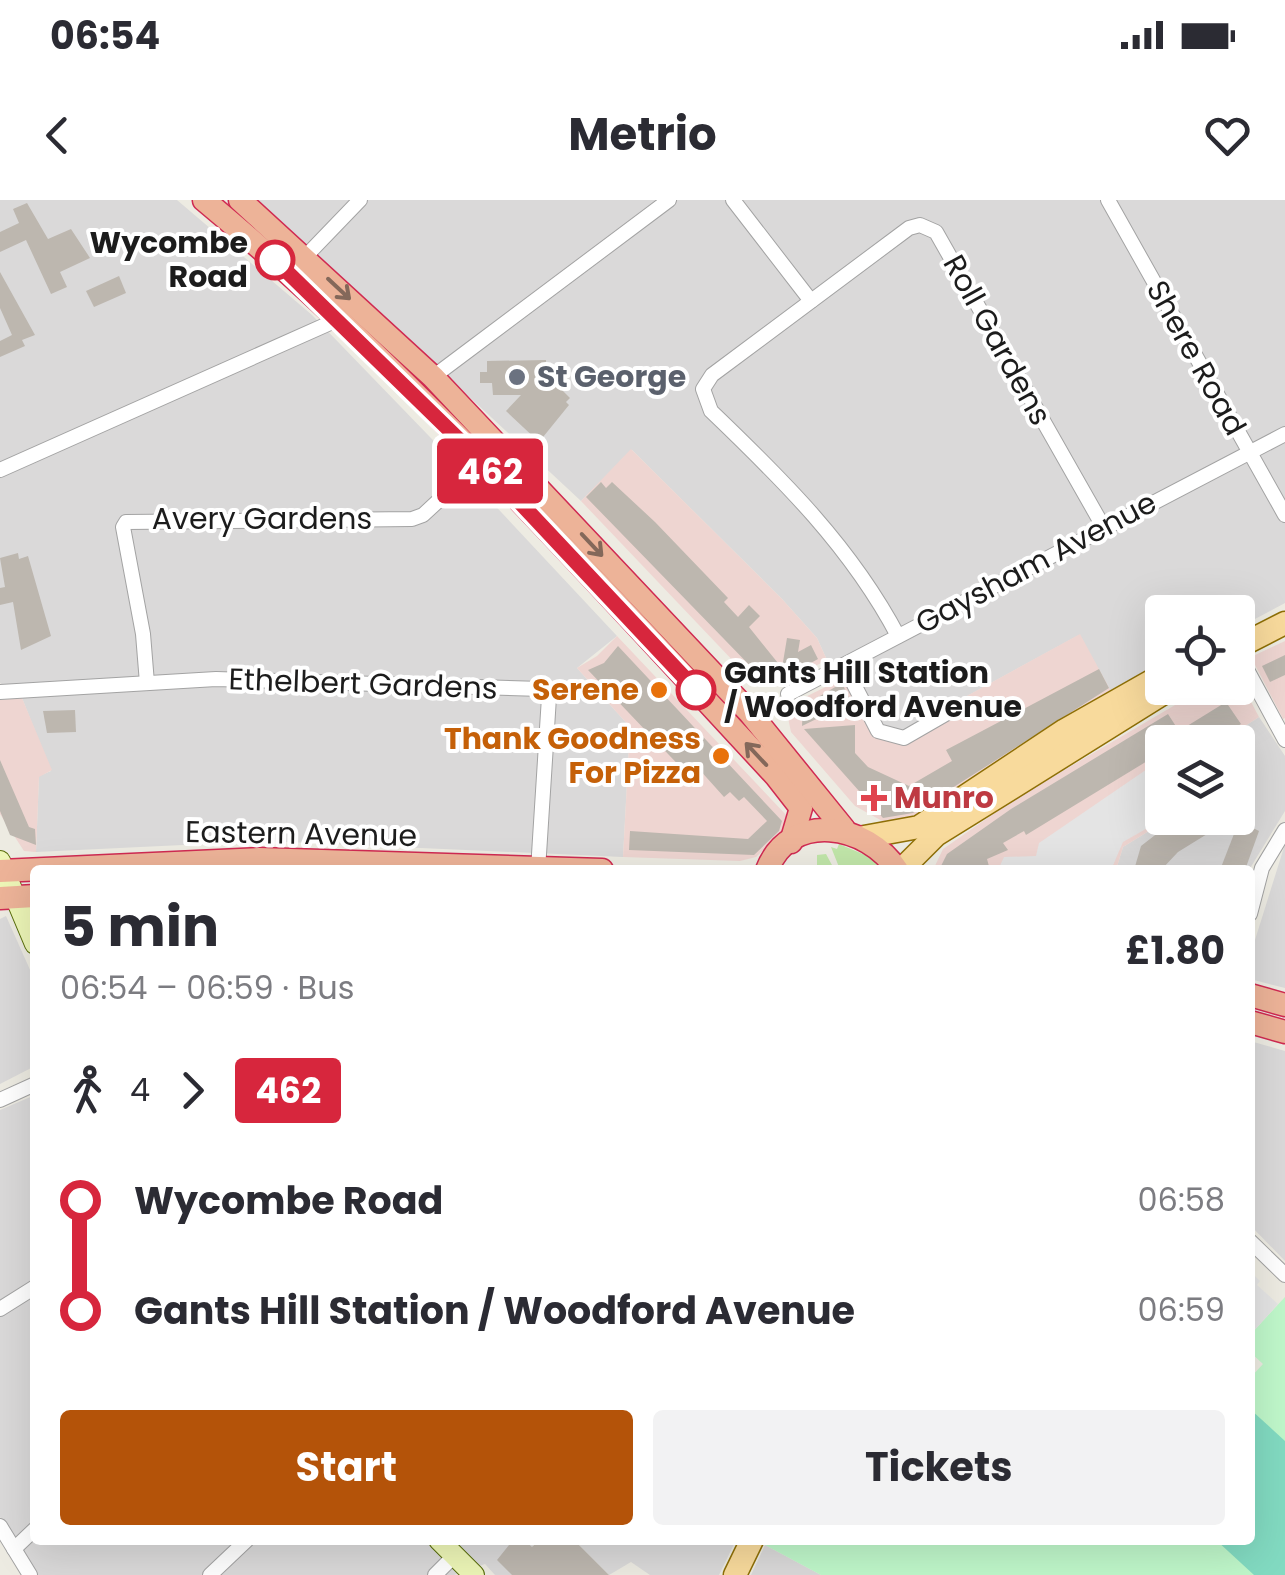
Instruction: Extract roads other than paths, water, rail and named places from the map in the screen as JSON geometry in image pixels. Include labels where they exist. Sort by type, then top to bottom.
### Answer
[{"type":"highway","points":[[204,200],[338,319],[481,461],[798,801],[801,816],[792,842]]},
{"type":"highway","points":[[240,200],[433,377],[739,701],[854,833],[893,865]]},
{"type":"highway","points":[[766,865],[792,842],[822,828],[854,833]]},
{"type":"highway","name":"Eastern Avenue","points":[[196,865],[259,859],[411,865]]},
{"type":"highway","points":[[1255,996],[1285,1005]]},
{"type":"highway","points":[[1255,1023],[1285,1032]]},
{"type":"main road","points":[[1255,640],[1285,623]]},
{"type":"main road","points":[[854,833],[909,831],[928,822],[1066,730],[1145,685]]},
{"type":"main road","points":[[904,865],[936,835],[1145,705]]},
{"type":"main road","points":[[8,883],[30,933]]},
{"type":"main road","points":[[444,1545],[474,1575]]},
{"type":"main road","points":[[735,1575],[743,1545]]},
{"type":"street","points":[[305,257],[360,200]]},
{"type":"street","points":[[433,377],[669,200]]},
{"type":"street","points":[[733,200],[811,301]]},
{"type":"street","name":"Shere Road","points":[[1108,200],[1285,515]]},
{"type":"street","name":"Roll Gardens","points":[[898,636],[873,590],[829,530],[711,411],[703,396],[712,375],[909,228],[920,225],[936,232],[1104,528]]},
{"type":"street","points":[[0,470],[338,319]]},
{"type":"street","name":"Gaysham Avenue","points":[[788,694],[1285,434]]},
{"type":"street","name":"Avery Gardens","points":[[147,684],[126,522],[412,520],[423,515],[481,461]]},
{"type":"street","points":[[844,665],[878,731],[904,738],[956,708]]},
{"type":"street","name":"Ethelbert Gardens","points":[[0,692],[216,679],[542,689],[549,696],[538,865]]},
{"type":"street","points":[[1255,683],[1285,740]]},
{"type":"street","points":[[1255,895],[1262,868],[1285,830]]},
{"type":"street","points":[[0,1100],[30,1086]]},
{"type":"street","points":[[1255,1246],[1285,1275]]},
{"type":"street","points":[[0,1309],[30,1290]]},
{"type":"street","points":[[0,1526],[30,1575]]},
{"type":"street","points":[[14,1549],[30,1534]]},
{"type":"street","points":[[210,1575],[242,1545]]},
{"type":"street","points":[[435,1575],[455,1555]]},
{"type":"place","name":"Wycombe Road","points":[[275,260]]},
{"type":"place","name":"St George","points":[[517,377]]},
{"type":"place","name":"Serene","points":[[659,690]]},
{"type":"place","name":"Gants Hill Station / Woodford Avenue","points":[[696,690]]},
{"type":"place","name":"Thank Goodness For Pizza","points":[[721,756]]},
{"type":"place","name":"Munro","points":[[874,798]]}]
